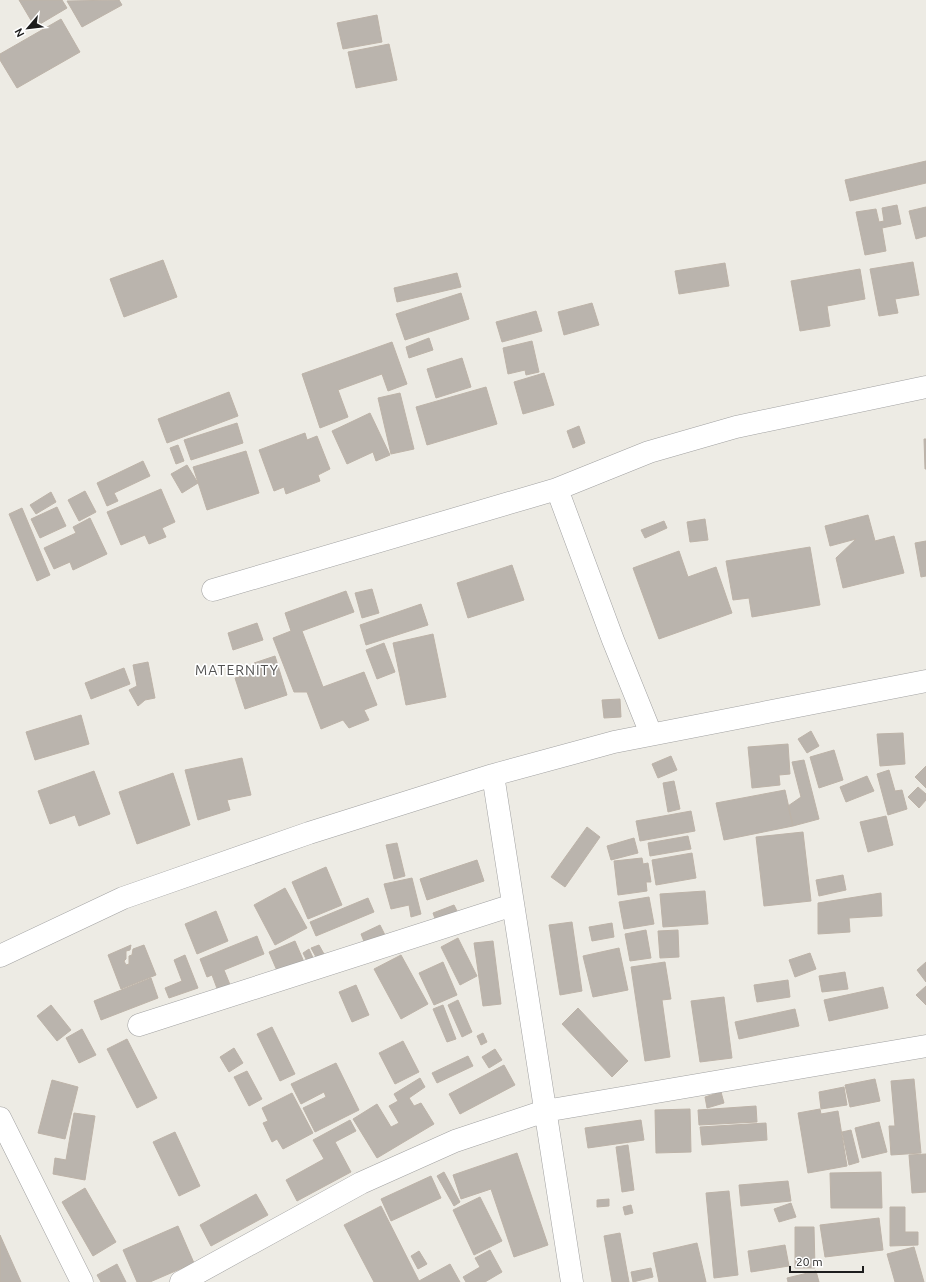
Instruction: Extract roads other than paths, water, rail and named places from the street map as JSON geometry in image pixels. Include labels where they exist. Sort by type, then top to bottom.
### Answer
[{"type":"street","points":[[213,590],[557,489],[650,452],[736,428],[926,387]]},
{"type":"street","points":[[557,489],[613,640],[651,734]]},
{"type":"street","points":[[0,956],[123,898],[309,833],[493,775],[614,742],[926,681]]},
{"type":"street","points":[[493,775],[544,1111],[572,1282]]},
{"type":"street","points":[[138,1025],[513,905]]},
{"type":"street","points":[[181,1282],[361,1183],[455,1141],[544,1111],[926,1046]]},
{"type":"street","points":[[0,1118],[82,1282]]},
{"type":"district","name":"MATERNITY","points":[[237,670]]}]
